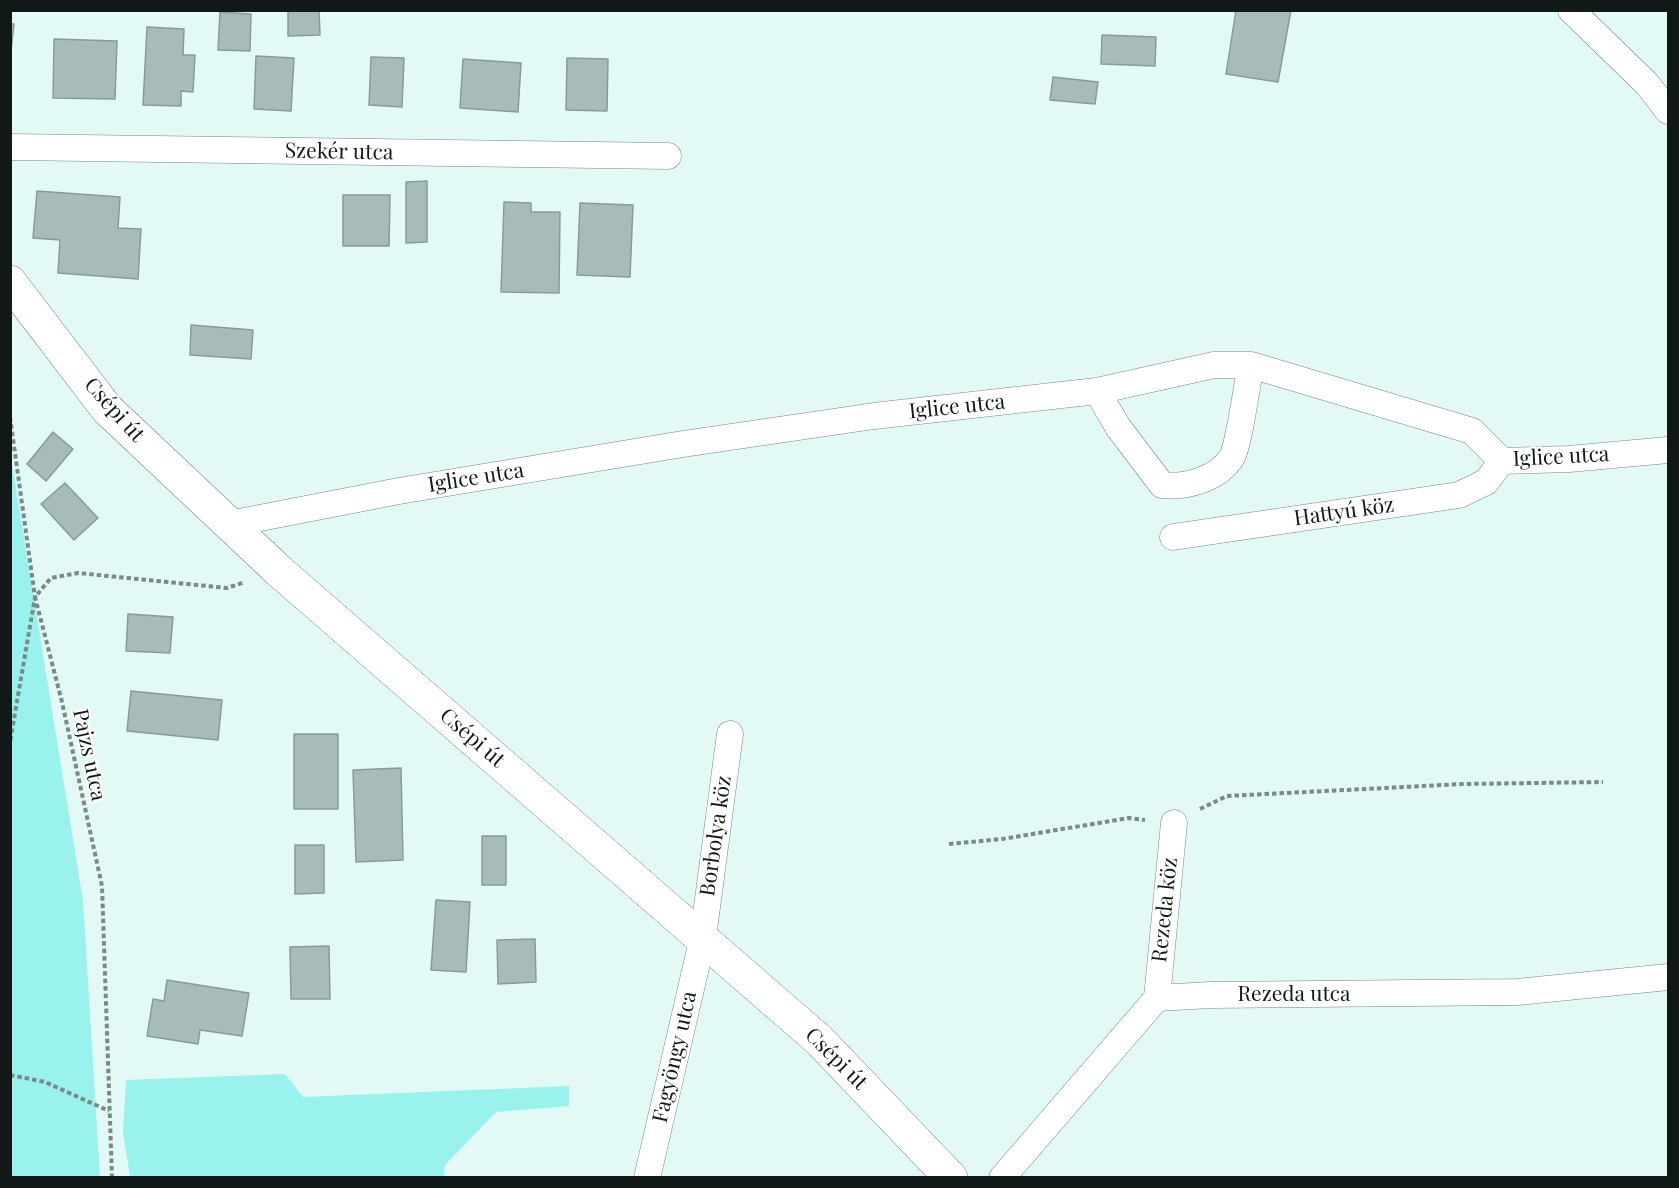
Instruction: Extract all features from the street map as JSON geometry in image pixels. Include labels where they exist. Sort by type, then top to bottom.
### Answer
[{"type":"street","points":[[1571,10],[1658,83],[1668,111]]},
{"type":"street","name":"Szekér utca","points":[[10,147],[668,156]]},
{"type":"street","name":"Csépi út","points":[[10,282],[107,409],[279,571],[819,1040],[951,1178]]},
{"type":"street","name":"Iglice utca","points":[[229,524],[399,491],[683,444],[874,416],[1097,391],[1214,365],[1251,366],[1472,431],[1502,460],[1569,459],[1668,450]]},
{"type":"street","points":[[1097,391],[1119,427],[1162,485],[1176,487],[1214,474],[1232,456],[1251,366]]},
{"type":"street","name":"Hattyú köz","points":[[1173,537],[1459,495],[1486,482],[1502,460]]},
{"type":"street","name":"Borbolya köz","points":[[703,937],[730,734]]},
{"type":"street","name":"Rezeda köz","points":[[1157,998],[1174,823]]},
{"type":"street","name":"Fagyöngy utca","points":[[647,1178],[703,937]]},
{"type":"street","name":"Rezeda utca","points":[[1157,998],[1211,995],[1517,992],[1668,977]]},
{"type":"street","points":[[1002,1178],[1157,998]]},
{"type":"path","points":[[10,417],[35,597],[10,742]]},
{"type":"path","points":[[35,597],[51,578],[78,573],[227,588],[279,571]]},
{"type":"path","name":"Pajzs utca","points":[[35,597],[62,702],[102,886],[112,1178]]},
{"type":"path","points":[[949,844],[1002,839],[1129,818],[1174,823],[1227,796],[1462,784],[1604,782]]},
{"type":"path","points":[[10,1075],[45,1082],[109,1111]]},
{"type":"shaded area","points":[[10,451],[83,901],[100,1177],[11,1177]]},
{"type":"shaded area","points":[[285,1074],[303,1097],[569,1086],[569,1106],[496,1112],[445,1165],[444,1177],[130,1177],[123,1132],[126,1080]]},
{"type":"building","points":[[288,10],[319,10],[320,35],[288,36]]},
{"type":"building","points":[[1236,10],[1291,10],[1278,82],[1226,74]]},
{"type":"building","points":[[220,12],[251,14],[250,51],[218,50]]},
{"type":"building","points":[[10,24],[14,24],[10,60]]},
{"type":"building","points":[[147,27],[184,29],[183,55],[195,55],[193,92],[181,91],[181,106],[143,105]]},
{"type":"building","points":[[1102,35],[1156,37],[1155,66],[1101,64]]},
{"type":"building","points":[[54,39],[117,41],[115,99],[53,98]]},
{"type":"building","points":[[256,56],[294,58],[291,111],[254,109]]},
{"type":"building","points":[[371,57],[404,58],[402,107],[369,105]]},
{"type":"building","points":[[567,58],[608,59],[607,111],[566,110]]},
{"type":"building","points":[[463,59],[521,63],[518,112],[460,108]]},
{"type":"building","points":[[1053,77],[1098,82],[1095,104],[1050,100]]},
{"type":"building","points":[[427,181],[427,242],[406,243],[406,182]]},
{"type":"building","points":[[37,191],[120,197],[118,228],[141,229],[138,279],[58,273],[60,240],[33,238]]},
{"type":"building","points":[[343,195],[390,195],[389,246],[343,246]]},
{"type":"building","points":[[504,202],[531,203],[531,212],[560,212],[559,293],[501,292]]},
{"type":"building","points":[[580,203],[633,205],[630,277],[577,275]]},
{"type":"building","points":[[191,325],[253,330],[251,359],[190,355]]},
{"type":"building","points":[[53,432],[73,449],[46,481],[27,464]]},
{"type":"building","points":[[65,483],[98,518],[74,540],[41,504]]},
{"type":"building","points":[[128,614],[173,617],[170,653],[126,651]]},
{"type":"building","points":[[131,691],[222,700],[218,740],[127,731]]},
{"type":"building","points":[[294,734],[338,734],[338,809],[294,809]]},
{"type":"building","points":[[401,768],[403,860],[356,862],[353,770]]},
{"type":"building","points":[[482,836],[506,836],[506,885],[482,885]]},
{"type":"building","points":[[295,845],[324,845],[324,893],[295,894]]},
{"type":"building","points":[[436,900],[470,902],[466,972],[431,970]]},
{"type":"building","points":[[535,939],[536,982],[498,984],[497,940]]},
{"type":"building","points":[[329,946],[330,999],[291,999],[290,947]]},
{"type":"building","points":[[167,980],[249,993],[242,1036],[200,1030],[198,1044],[147,1036],[153,999],[164,1001]]}]
